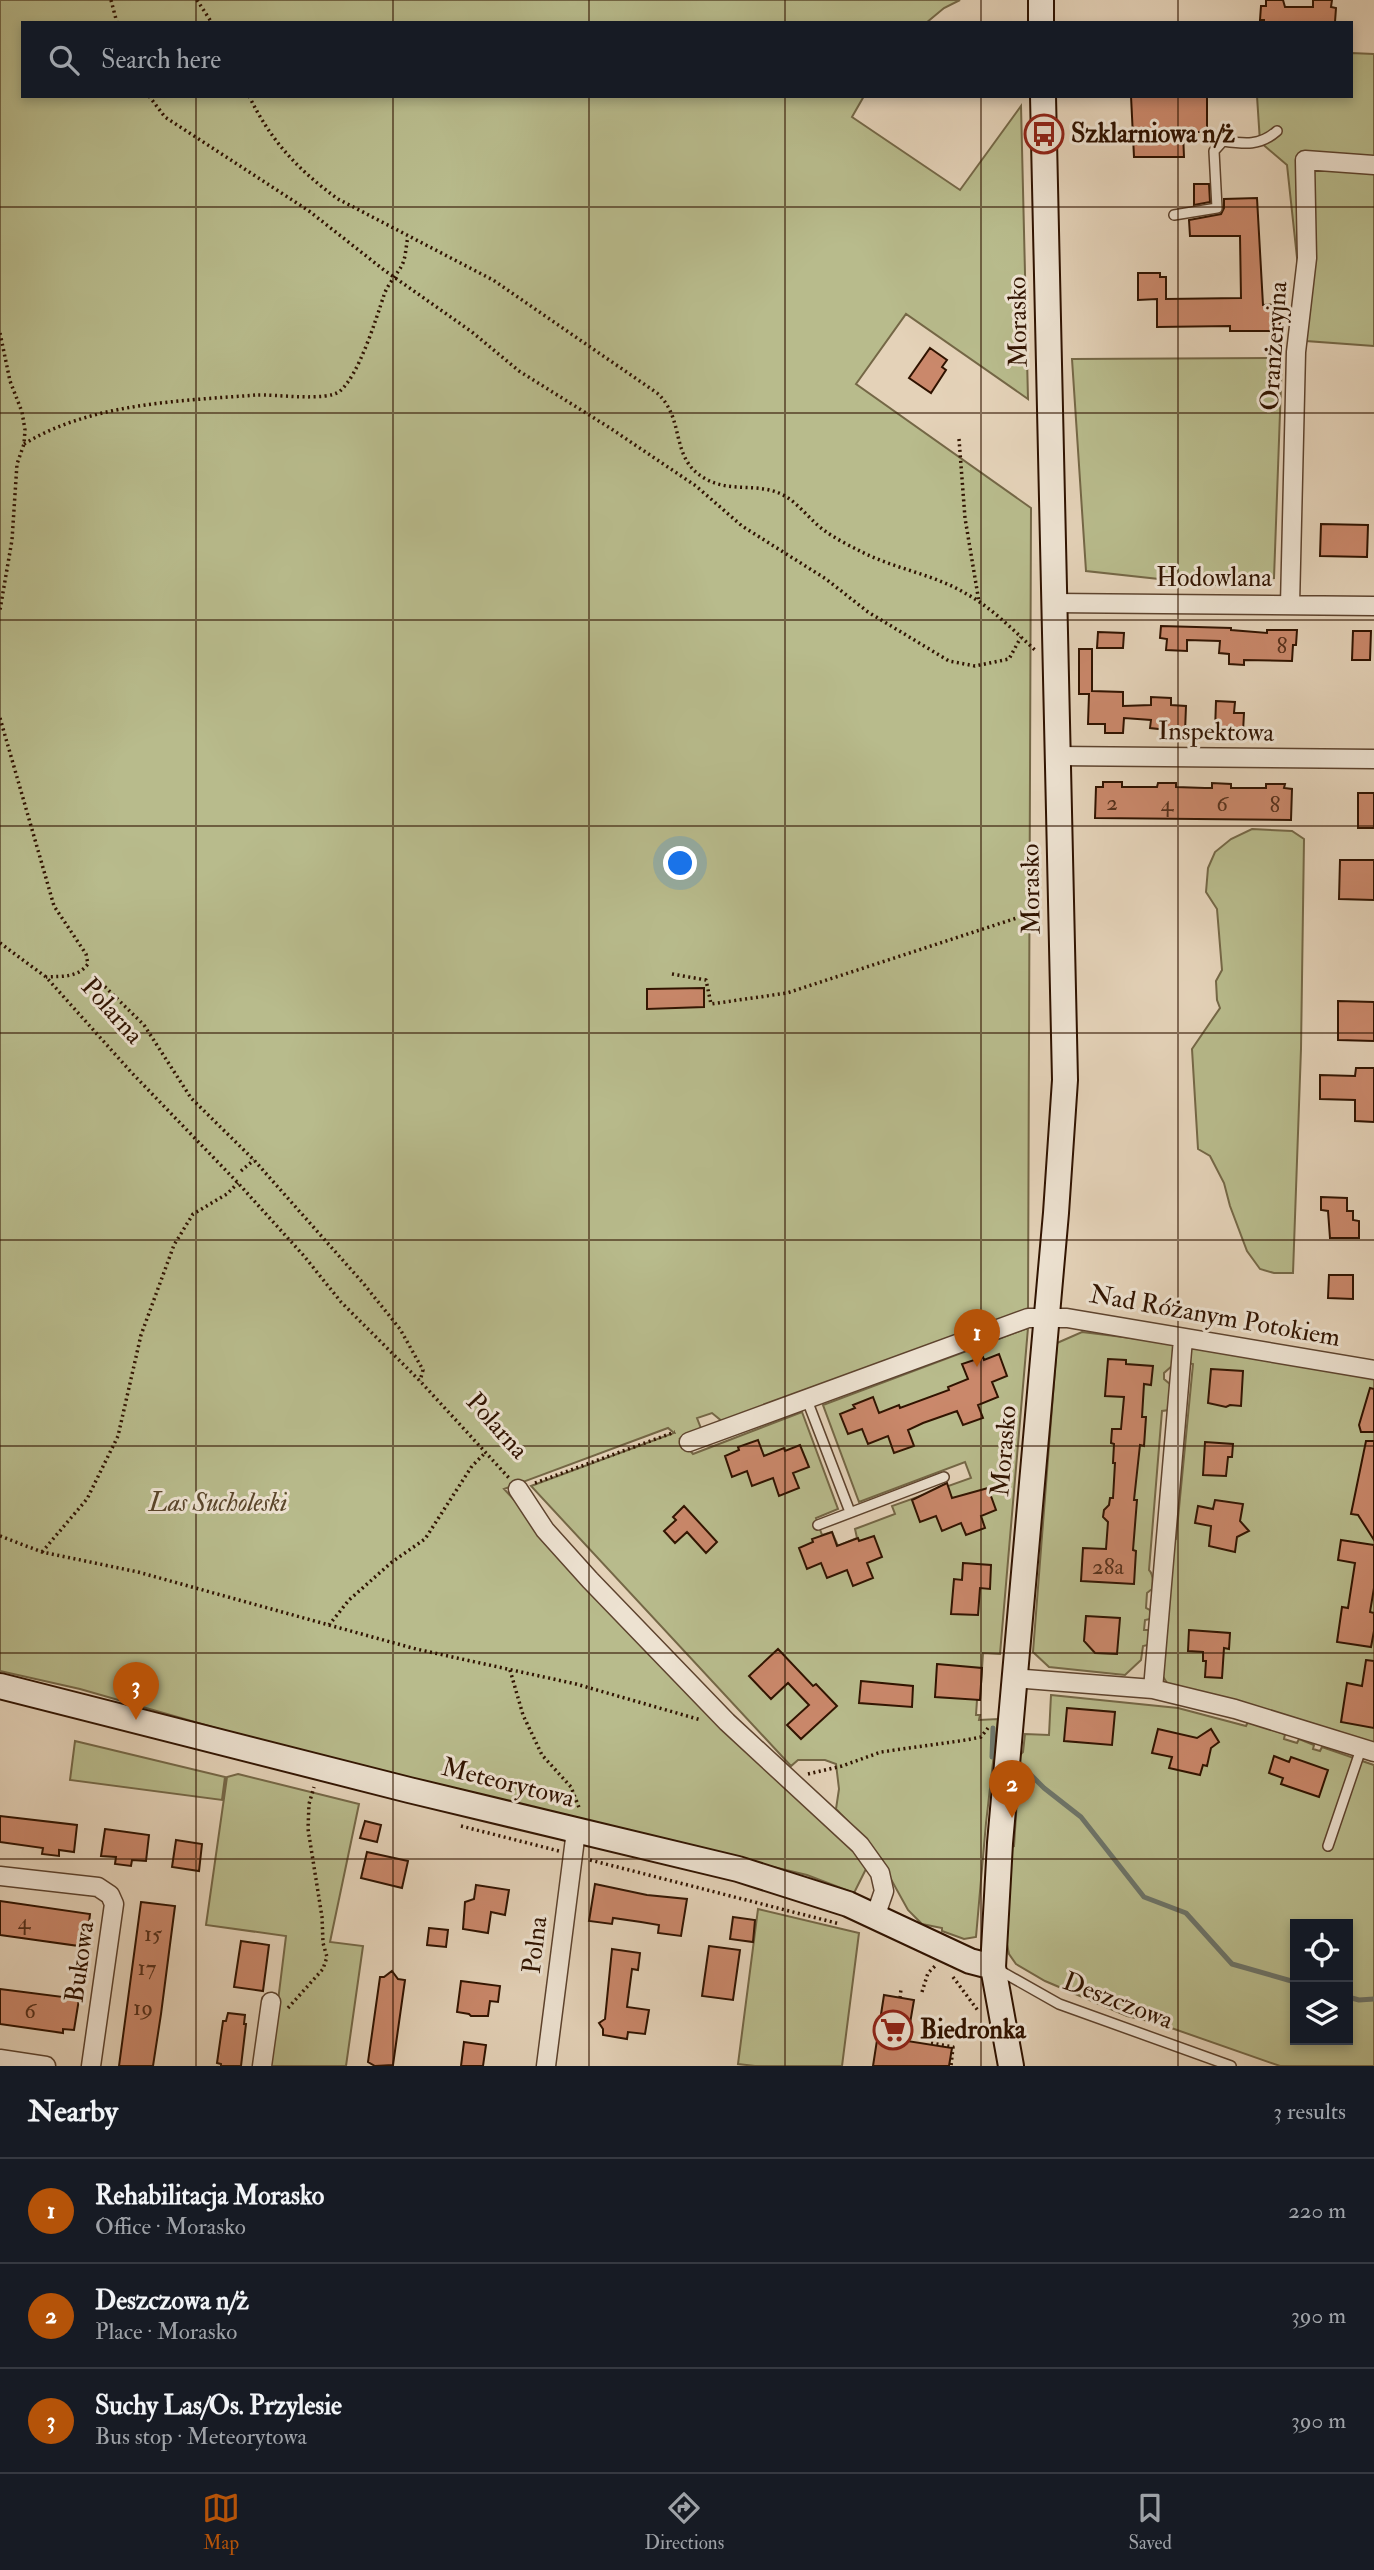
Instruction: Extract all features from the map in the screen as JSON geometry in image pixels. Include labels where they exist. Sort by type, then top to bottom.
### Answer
[{"type":"street","points":[[1041,0],[1041,21]]},
{"type":"street","name":"Morasko","points":[[1011,2066],[993,1967],[1013,1678],[1059,1178],[1065,1080],[1043,98]]},
{"type":"street","name":"Oranżeryjna","points":[[1290,605],[1296,352],[1307,258],[1305,160],[1374,165]]},
{"type":"street","name":"Hodowlana","points":[[1054,603],[1374,606]]},
{"type":"street","name":"Inspektowa","points":[[1057,756],[1374,759]]},
{"type":"street","points":[[689,1442],[1028,1318],[1046,1316]]},
{"type":"street","name":"Nad Różanym Potokiem","points":[[1046,1316],[1374,1370]]},
{"type":"street","points":[[1153,1689],[1182,1339]]},
{"type":"street","name":"Polarna","points":[[518,1489],[545,1530],[590,1580],[727,1721],[860,1845],[880,1873],[884,1891],[874,1917]]},
{"type":"street","points":[[1013,1678],[1153,1689],[1235,1709],[1367,1751]]},
{"type":"street","name":"Meteorytowa","points":[[0,1686],[751,1873],[848,1903],[970,1961],[993,1967]]},
{"type":"street","name":"Polna","points":[[546,2066],[576,1830]]},
{"type":"street","name":"Bukowa","points":[[0,1876],[98,1887],[110,1895],[114,1905],[91,2066]]},
{"type":"street","points":[[262,2066],[271,2002]]},
{"type":"street","points":[[0,2059],[46,2066]]},
{"type":"lane","points":[[1174,215],[1217,208],[1214,152],[1223,141],[1250,145],[1270,137],[1277,131]]},
{"type":"lane","points":[[807,1400],[850,1512]]},
{"type":"lane","points":[[818,1525],[944,1477]]},
{"type":"lane","points":[[1328,1846],[1367,1751]]},
{"type":"lane","name":"Deszczowa","points":[[993,1967],[1059,2004],[1231,2066]]},
{"type":"path","points":[[111,0],[116,21]]},
{"type":"path","points":[[197,0],[211,21]]},
{"type":"path","points":[[151,98],[165,117],[309,211],[519,370],[696,486],[742,526],[826,579],[868,612],[949,661],[975,666],[1009,659],[1021,637]]},
{"type":"path","points":[[250,98],[260,120],[284,153],[318,185],[338,199],[493,280],[667,401],[673,412],[683,456],[692,469],[704,478],[734,488],[764,487],[786,496],[825,531],[863,553],[899,569],[947,584],[979,602],[1055,668]]},
{"type":"path","points":[[24,444],[65,424],[119,410],[190,400],[261,395],[329,396],[340,392],[358,367],[369,332],[380,313],[384,294],[403,262],[408,237]]},
{"type":"path","points":[[0,333],[10,381],[22,412],[25,430],[24,444],[17,464],[12,540],[0,610]]},
{"type":"path","points":[[960,439],[965,518],[979,602]]},
{"type":"path","points":[[0,718],[54,906],[86,954],[88,964],[75,975],[46,977]]},
{"type":"path","points":[[672,974],[706,980],[710,1004],[748,1000],[788,993],[1029,914]]},
{"type":"path","name":"Polarna","points":[[0,943],[46,977],[131,1072],[238,1183],[304,1256],[341,1302],[420,1381],[518,1489]]},
{"type":"path","points":[[93,975],[145,1025],[191,1098],[254,1160],[400,1329],[423,1370],[420,1381]]},
{"type":"path","points":[[241,1171],[254,1160]]},
{"type":"path","points":[[42,1552],[87,1499],[118,1436],[141,1335],[174,1245],[193,1214],[227,1194],[238,1183]]},
{"type":"path","points":[[518,1489],[669,1432],[677,1432],[689,1442]]},
{"type":"path","points":[[329,1625],[349,1600],[392,1562],[425,1539],[472,1466],[486,1452]]},
{"type":"path","points":[[0,1536],[42,1552],[138,1572],[416,1649],[576,1684],[690,1719],[727,1721]]},
{"type":"path","points":[[510,1670],[523,1716],[542,1755],[571,1787],[581,1814],[576,1830]]},
{"type":"path","points":[[790,1778],[842,1766],[881,1752],[981,1737],[989,1726]]},
{"type":"path","points":[[267,2032],[323,1969],[327,1957],[308,1829],[309,1804],[317,1779]]},
{"type":"path","points":[[922,1992],[928,1973],[937,1965]]},
{"type":"path","points":[[951,1972],[954,1981],[982,2016]]},
{"type":"path","points":[[900,1998],[901,1989]]},
{"type":"path","points":[[931,2043],[953,2047],[951,2066]]},
{"type":"green space","name":"Las Sucholeski","points":[[0,0],[960,0],[944,8],[928,21],[21,21],[21,98],[863,98],[852,117],[960,190],[1021,106],[1028,399],[906,314],[856,384],[1031,508],[1028,1310],[723,1422],[712,1413],[697,1418],[702,1431],[680,1439],[693,1454],[802,1412],[838,1509],[816,1518],[822,1535],[832,1532],[838,1546],[857,1538],[855,1529],[895,1514],[892,1506],[971,1478],[965,1462],[859,1502],[823,1405],[1028,1328],[1000,1654],[983,1653],[980,1700],[977,1700],[976,1715],[980,1715],[979,1720],[998,1719],[976,1937],[964,1939],[942,1931],[942,1928],[922,1924],[908,1910],[882,1863],[836,1809],[839,1789],[836,1764],[825,1760],[798,1760],[791,1766],[531,1486],[674,1433],[668,1428],[504,1489],[723,1725],[868,1865],[854,1893],[807,1875],[355,1768],[80,1689],[0,1671]]},
{"type":"green space","points":[[1353,53],[1374,54],[1374,346],[1306,341],[1287,165],[1260,142],[1257,98],[1353,98]]},
{"type":"green space","points":[[1282,358],[1274,578],[1214,585],[1086,571],[1072,359]]},
{"type":"green space","points":[[1252,829],[1292,831],[1304,839],[1301,1049],[1293,1273],[1274,1273],[1260,1269],[1247,1251],[1224,1183],[1210,1156],[1198,1149],[1192,1049],[1220,1008],[1216,981],[1222,970],[1217,909],[1206,892],[1208,868],[1215,852],[1231,839]]},
{"type":"green space","points":[[1082,1332],[1172,1343],[1174,1346],[1173,1365],[1164,1373],[1164,1379],[1171,1385],[1169,1410],[1162,1411],[1149,1570],[1153,1584],[1147,1593],[1146,1608],[1150,1610],[1150,1619],[1145,1620],[1144,1630],[1149,1630],[1148,1645],[1143,1646],[1141,1660],[1125,1675],[1049,1667],[1033,1652],[1057,1343]]},
{"type":"green space","points":[[1195,1346],[1374,1378],[1374,1746],[1169,1686],[1162,1675],[1170,1541],[1176,1539],[1193,1364],[1186,1363],[1190,1348]]},
{"type":"green space","points":[[1051,1695],[1178,1708],[1246,1726],[1248,1722],[1285,1734],[1284,1739],[1297,1743],[1299,1739],[1314,1745],[1313,1749],[1320,1751],[1322,1747],[1354,1758],[1359,1764],[1362,1761],[1374,1765],[1374,2066],[1280,2066],[1157,2023],[1127,2016],[1045,1981],[1016,1964],[1009,1954],[1004,1930],[1008,1849],[1014,1846],[1017,1800],[1013,1799],[1014,1761],[1023,1752],[1025,1734],[1049,1735]]},
{"type":"green space","points":[[75,1741],[225,1777],[222,1800],[70,1780]]},
{"type":"green space","points":[[238,1774],[359,1804],[330,1942],[363,1946],[346,2066],[270,2066],[286,1936],[206,1925],[227,1777]]},
{"type":"green space","points":[[758,1909],[859,1933],[842,2066],[738,2064]]},
{"type":"building","points":[[1266,0],[1283,0],[1285,7],[1313,7],[1313,0],[1332,0],[1331,7],[1336,8],[1335,21],[1260,20],[1261,6],[1266,6]]},
{"type":"building","points":[[1131,98],[1207,98],[1207,132],[1183,132],[1184,157],[1134,157]]},
{"type":"building","points":[[1194,184],[1209,184],[1210,202],[1194,205]]},
{"type":"building","points":[[1257,198],[1263,305],[1280,304],[1280,331],[1230,331],[1230,326],[1157,327],[1157,299],[1138,300],[1138,273],[1160,273],[1160,277],[1166,277],[1166,299],[1241,298],[1240,236],[1190,236],[1189,220],[1221,214],[1224,199]]},
{"type":"building","points":[[930,348],[947,360],[942,367],[946,370],[931,393],[909,378]]},
{"type":"building","points":[[1321,524],[1368,525],[1367,557],[1320,556]]},
{"type":"building","points":[[1161,626],[1231,628],[1267,633],[1267,630],[1297,630],[1296,645],[1293,645],[1292,661],[1244,660],[1244,665],[1229,664],[1229,654],[1219,653],[1220,641],[1187,640],[1187,651],[1166,650],[1167,639],[1160,638]]},
{"type":"building","points":[[1353,631],[1371,631],[1370,660],[1352,660]]},
{"type":"building","points":[[1098,632],[1124,633],[1123,648],[1097,648]]},
{"type":"building","points":[[1079,649],[1092,649],[1092,691],[1123,692],[1123,706],[1151,705],[1151,697],[1171,698],[1171,705],[1186,706],[1185,732],[1150,728],[1151,720],[1124,718],[1123,733],[1105,733],[1105,724],[1088,724],[1089,694],[1079,694]]},
{"type":"building","points":[[1216,701],[1235,702],[1234,713],[1244,713],[1243,732],[1215,731]]},
{"type":"building","points":[[1103,782],[1122,782],[1122,787],[1157,787],[1158,783],[1176,783],[1176,787],[1205,788],[1212,788],[1212,783],[1231,784],[1231,788],[1266,788],[1266,784],[1285,784],[1284,788],[1292,789],[1291,820],[1095,818],[1096,787],[1103,787]]},
{"type":"building","points":[[1358,793],[1374,793],[1374,828],[1358,828]]},
{"type":"building","points":[[1340,860],[1374,860],[1374,900],[1339,899]]},
{"type":"building","points":[[704,988],[704,1007],[647,1009],[647,989]]},
{"type":"building","points":[[1338,1001],[1374,1002],[1374,1041],[1338,1040]]},
{"type":"building","points":[[1356,1068],[1374,1068],[1374,1122],[1355,1121],[1355,1100],[1320,1099],[1320,1075],[1355,1076]]},
{"type":"building","points":[[1321,1197],[1347,1198],[1347,1211],[1353,1211],[1353,1220],[1359,1221],[1359,1238],[1330,1238],[1328,1211],[1321,1210]]},
{"type":"building","points":[[1329,1275],[1353,1275],[1353,1299],[1328,1298]]},
{"type":"building","points":[[999,1354],[1007,1376],[992,1382],[998,1397],[978,1405],[983,1418],[963,1425],[957,1411],[923,1423],[908,1430],[914,1446],[894,1453],[888,1436],[868,1444],[862,1429],[848,1434],[840,1414],[855,1408],[853,1405],[873,1397],[879,1413],[899,1405],[900,1408],[949,1390],[948,1387],[968,1379],[962,1364]]},
{"type":"building","points":[[1108,1359],[1126,1360],[1126,1364],[1153,1366],[1151,1385],[1144,1384],[1144,1446],[1140,1445],[1134,1500],[1137,1500],[1133,1550],[1136,1551],[1134,1584],[1081,1581],[1083,1548],[1106,1549],[1108,1522],[1103,1517],[1110,1498],[1113,1498],[1115,1463],[1114,1444],[1111,1443],[1112,1429],[1121,1429],[1124,1397],[1105,1396]]},
{"type":"building","points":[[1211,1369],[1243,1371],[1241,1406],[1226,1407],[1208,1403]]},
{"type":"building","points":[[1370,1388],[1374,1389],[1374,1432],[1361,1432],[1359,1425]]},
{"type":"building","points":[[758,1440],[764,1456],[800,1445],[809,1467],[793,1473],[799,1488],[779,1496],[773,1478],[752,1486],[747,1471],[732,1477],[725,1456],[739,1450],[738,1447]]},
{"type":"building","points":[[1366,1441],[1374,1441],[1374,1540],[1358,1515],[1351,1514]]},
{"type":"building","points":[[1205,1442],[1233,1444],[1232,1457],[1228,1457],[1226,1476],[1203,1475]]},
{"type":"building","points":[[947,1483],[952,1498],[988,1488],[996,1510],[981,1516],[985,1528],[966,1535],[961,1523],[942,1531],[936,1516],[920,1522],[912,1500]]},
{"type":"building","points":[[1215,1500],[1243,1504],[1240,1521],[1249,1531],[1237,1537],[1235,1552],[1209,1546],[1211,1526],[1195,1523],[1198,1506],[1213,1509]]},
{"type":"building","points":[[684,1506],[717,1542],[706,1553],[687,1532],[675,1543],[664,1531],[676,1520],[673,1517]]},
{"type":"building","points":[[832,1532],[837,1546],[858,1538],[859,1541],[874,1536],[882,1557],[867,1563],[873,1578],[853,1586],[847,1570],[827,1578],[821,1563],[807,1569],[799,1548],[813,1542],[812,1539]]},
{"type":"building","points":[[1341,1540],[1374,1545],[1374,1588],[1370,1612],[1374,1613],[1374,1631],[1371,1647],[1337,1642],[1342,1607],[1348,1608],[1355,1563],[1338,1560]]},
{"type":"building","points":[[963,1563],[991,1565],[990,1589],[980,1588],[978,1615],[951,1614],[954,1579],[962,1580]]},
{"type":"building","points":[[1086,1616],[1120,1618],[1117,1654],[1095,1653],[1084,1641]]},
{"type":"building","points":[[1189,1630],[1230,1633],[1229,1649],[1224,1648],[1222,1678],[1205,1677],[1206,1661],[1203,1661],[1203,1652],[1188,1651]]},
{"type":"building","points":[[778,1649],[813,1686],[816,1684],[837,1706],[801,1739],[787,1725],[809,1705],[788,1683],[771,1699],[749,1676]]},
{"type":"building","points":[[1366,1660],[1374,1661],[1374,1728],[1341,1722],[1347,1683],[1362,1686]]},
{"type":"building","points":[[937,1664],[982,1668],[980,1700],[935,1697]]},
{"type":"building","points":[[861,1681],[913,1686],[912,1707],[859,1703]]},
{"type":"building","points":[[1067,1708],[1115,1712],[1112,1745],[1064,1741]]},
{"type":"building","points":[[1158,1729],[1197,1738],[1211,1729],[1219,1742],[1211,1748],[1207,1766],[1203,1765],[1200,1775],[1169,1768],[1172,1757],[1152,1753]]},
{"type":"building","points":[[1274,1756],[1289,1762],[1291,1757],[1328,1770],[1319,1797],[1281,1784],[1283,1778],[1269,1773]]},
{"type":"building","points":[[0,1816],[77,1825],[74,1852],[59,1850],[59,1856],[42,1854],[43,1848],[0,1842]]},
{"type":"building","points":[[365,1821],[381,1825],[377,1842],[360,1838]]},
{"type":"building","points":[[105,1829],[149,1835],[146,1861],[132,1860],[131,1866],[115,1864],[116,1857],[101,1856]]},
{"type":"building","points":[[176,1840],[202,1844],[199,1871],[172,1867]]},
{"type":"building","points":[[367,1852],[408,1861],[402,1888],[361,1878]]},
{"type":"building","points":[[595,1884],[647,1895],[687,1899],[681,1936],[658,1933],[659,1925],[641,1922],[613,1918],[612,1924],[589,1921]]},
{"type":"building","points":[[476,1885],[509,1890],[505,1915],[491,1912],[488,1933],[463,1929],[465,1902],[474,1899]]},
{"type":"building","points":[[0,1901],[90,1914],[87,1939],[80,1938],[79,1946],[0,1935]]},
{"type":"building","points":[[141,1902],[175,1906],[161,2014],[153,2066],[119,2066]]},
{"type":"building","points":[[733,1917],[755,1920],[753,1942],[730,1939]]},
{"type":"building","points":[[429,1928],[448,1930],[446,1947],[427,1945]]},
{"type":"building","points":[[241,1941],[269,1945],[263,1991],[234,1987]]},
{"type":"building","points":[[709,1946],[740,1950],[733,2000],[702,1996]]},
{"type":"building","points":[[612,1949],[640,1953],[638,1970],[632,1969],[627,2007],[649,2010],[645,2034],[628,2032],[627,2039],[603,2035],[599,2023],[605,2019]]},
{"type":"building","points":[[392,1971],[398,1979],[405,1980],[393,2065],[375,2066],[368,2062],[380,1977]]},
{"type":"building","points":[[461,1981],[500,1986],[498,2002],[490,2001],[488,2016],[471,2016],[457,2012]]},
{"type":"building","points":[[0,1989],[79,1999],[74,2030],[63,2029],[63,2033],[0,2024]]},
{"type":"building","name":"Biedronka","points":[[884,1995],[914,2000],[907,2041],[952,2048],[949,2066],[873,2066]]},
{"type":"building","points":[[228,2013],[245,2015],[241,2066],[221,2066],[217,2063],[223,2021],[226,2021]]},
{"type":"building","points":[[464,2042],[486,2045],[483,2066],[461,2066]]},
{"type":"waterway","points":[[992,1757],[993,1728]]},
{"type":"waterway","points":[[1020,1764],[1044,1788],[1081,1817],[1144,1897],[1186,1913],[1232,1964],[1290,1981]]},
{"type":"waterway","points":[[1353,1998],[1374,1999]]},
{"type":"place","name":"Szklarniowa n/ż","points":[[1044,134]]},
{"type":"place","name":"Rehabilitacja Morasko","points":[[977,1367]]},
{"type":"place","name":"Suchy Las/Os. Przylesie","points":[[136,1720]]},
{"type":"place","name":"Deszczowa n/ż","points":[[1012,1818]]},
{"type":"place","name":"Biedronka","points":[[893,2030]]}]
